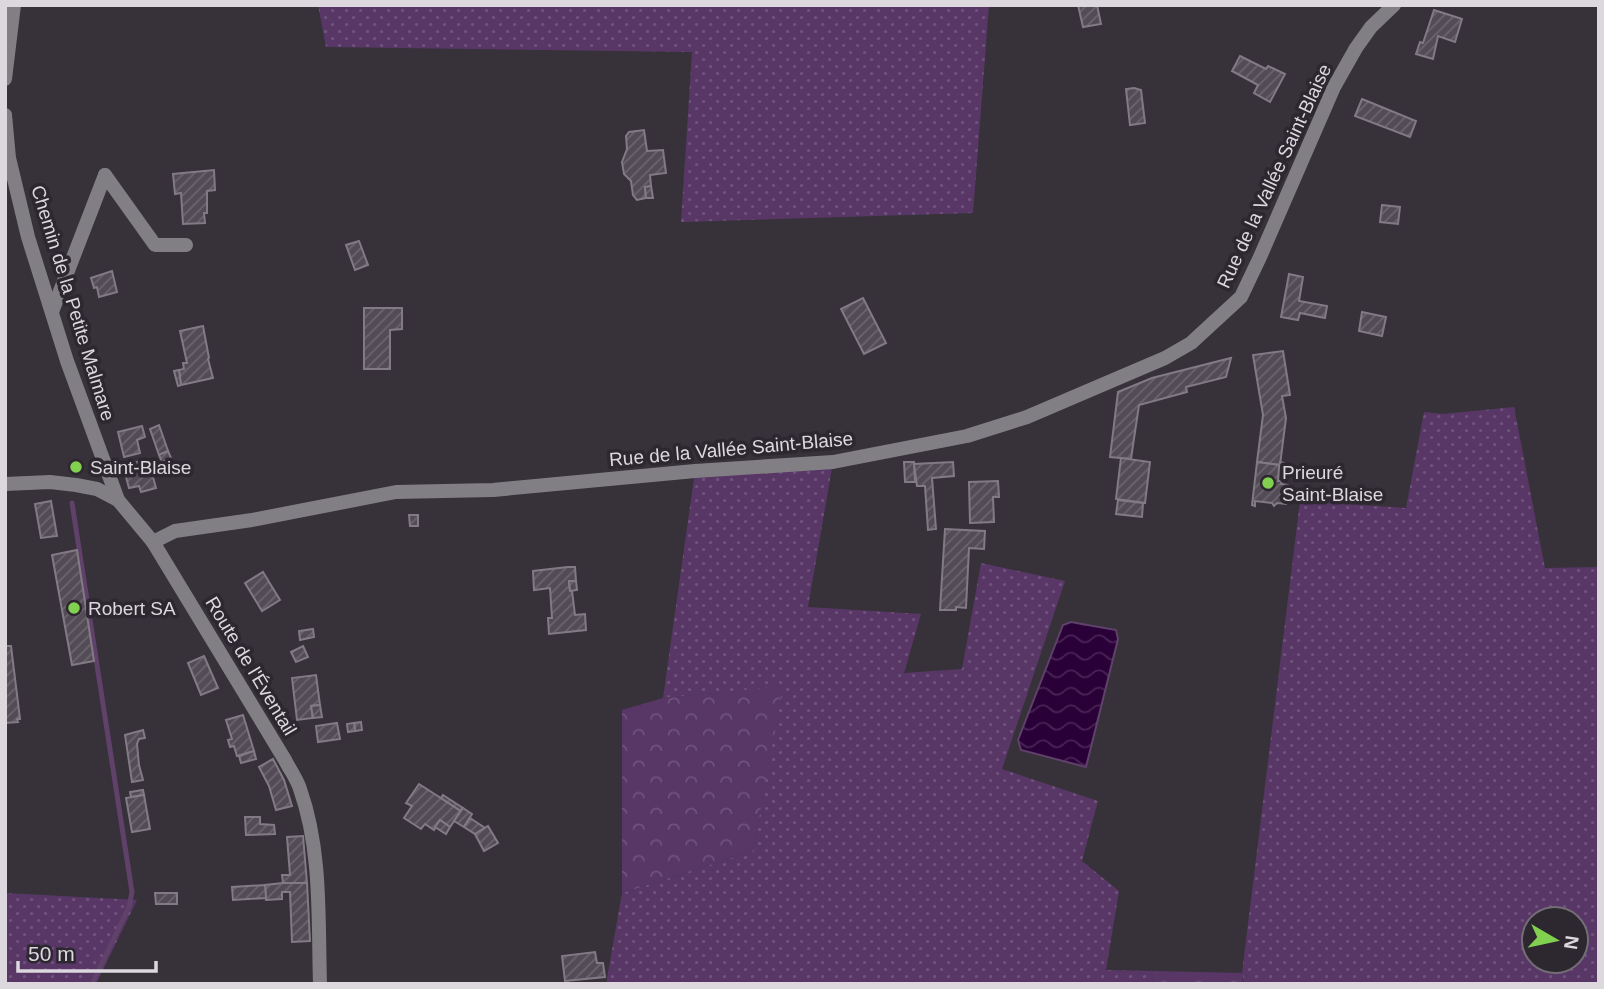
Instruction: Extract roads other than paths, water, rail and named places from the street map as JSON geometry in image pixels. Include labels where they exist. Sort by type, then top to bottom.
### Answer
[{"type":"street","points":[[5,79],[13,5]]},
{"type":"street","name":"Rue de la Vallée Saint-Blaise","points":[[153,542],[175,531],[252,520],[396,492],[493,490],[695,471],[832,462],[968,436],[1027,417],[1154,363],[1191,343],[1241,297],[1334,87],[1371,27],[1394,5]]},
{"type":"street","name":"Chemin de la Petite Malmare","points":[[5,115],[9,158],[25,224],[67,361],[118,500]]},
{"type":"street","points":[[52,312],[105,175],[155,245],[186,245]]},
{"type":"street","name":"Route de l'Éventail","points":[[5,484],[50,482],[97,489],[118,500],[153,542],[300,787],[308,816],[317,875],[320,984]]},
{"type":"water","points":[[1071,622],[1116,630],[1118,639],[1086,767],[1021,750],[1018,740],[1063,625]]},
{"type":"waterway","points":[[72,503],[132,892],[129,907],[92,984]]},
{"type":"place","name":"Saint-Blaise","points":[[76,467]]},
{"type":"place","name":"Prieuré Saint-Blaise","points":[[1268,483]]},
{"type":"place","name":"Robert SA","points":[[74,608]]}]
